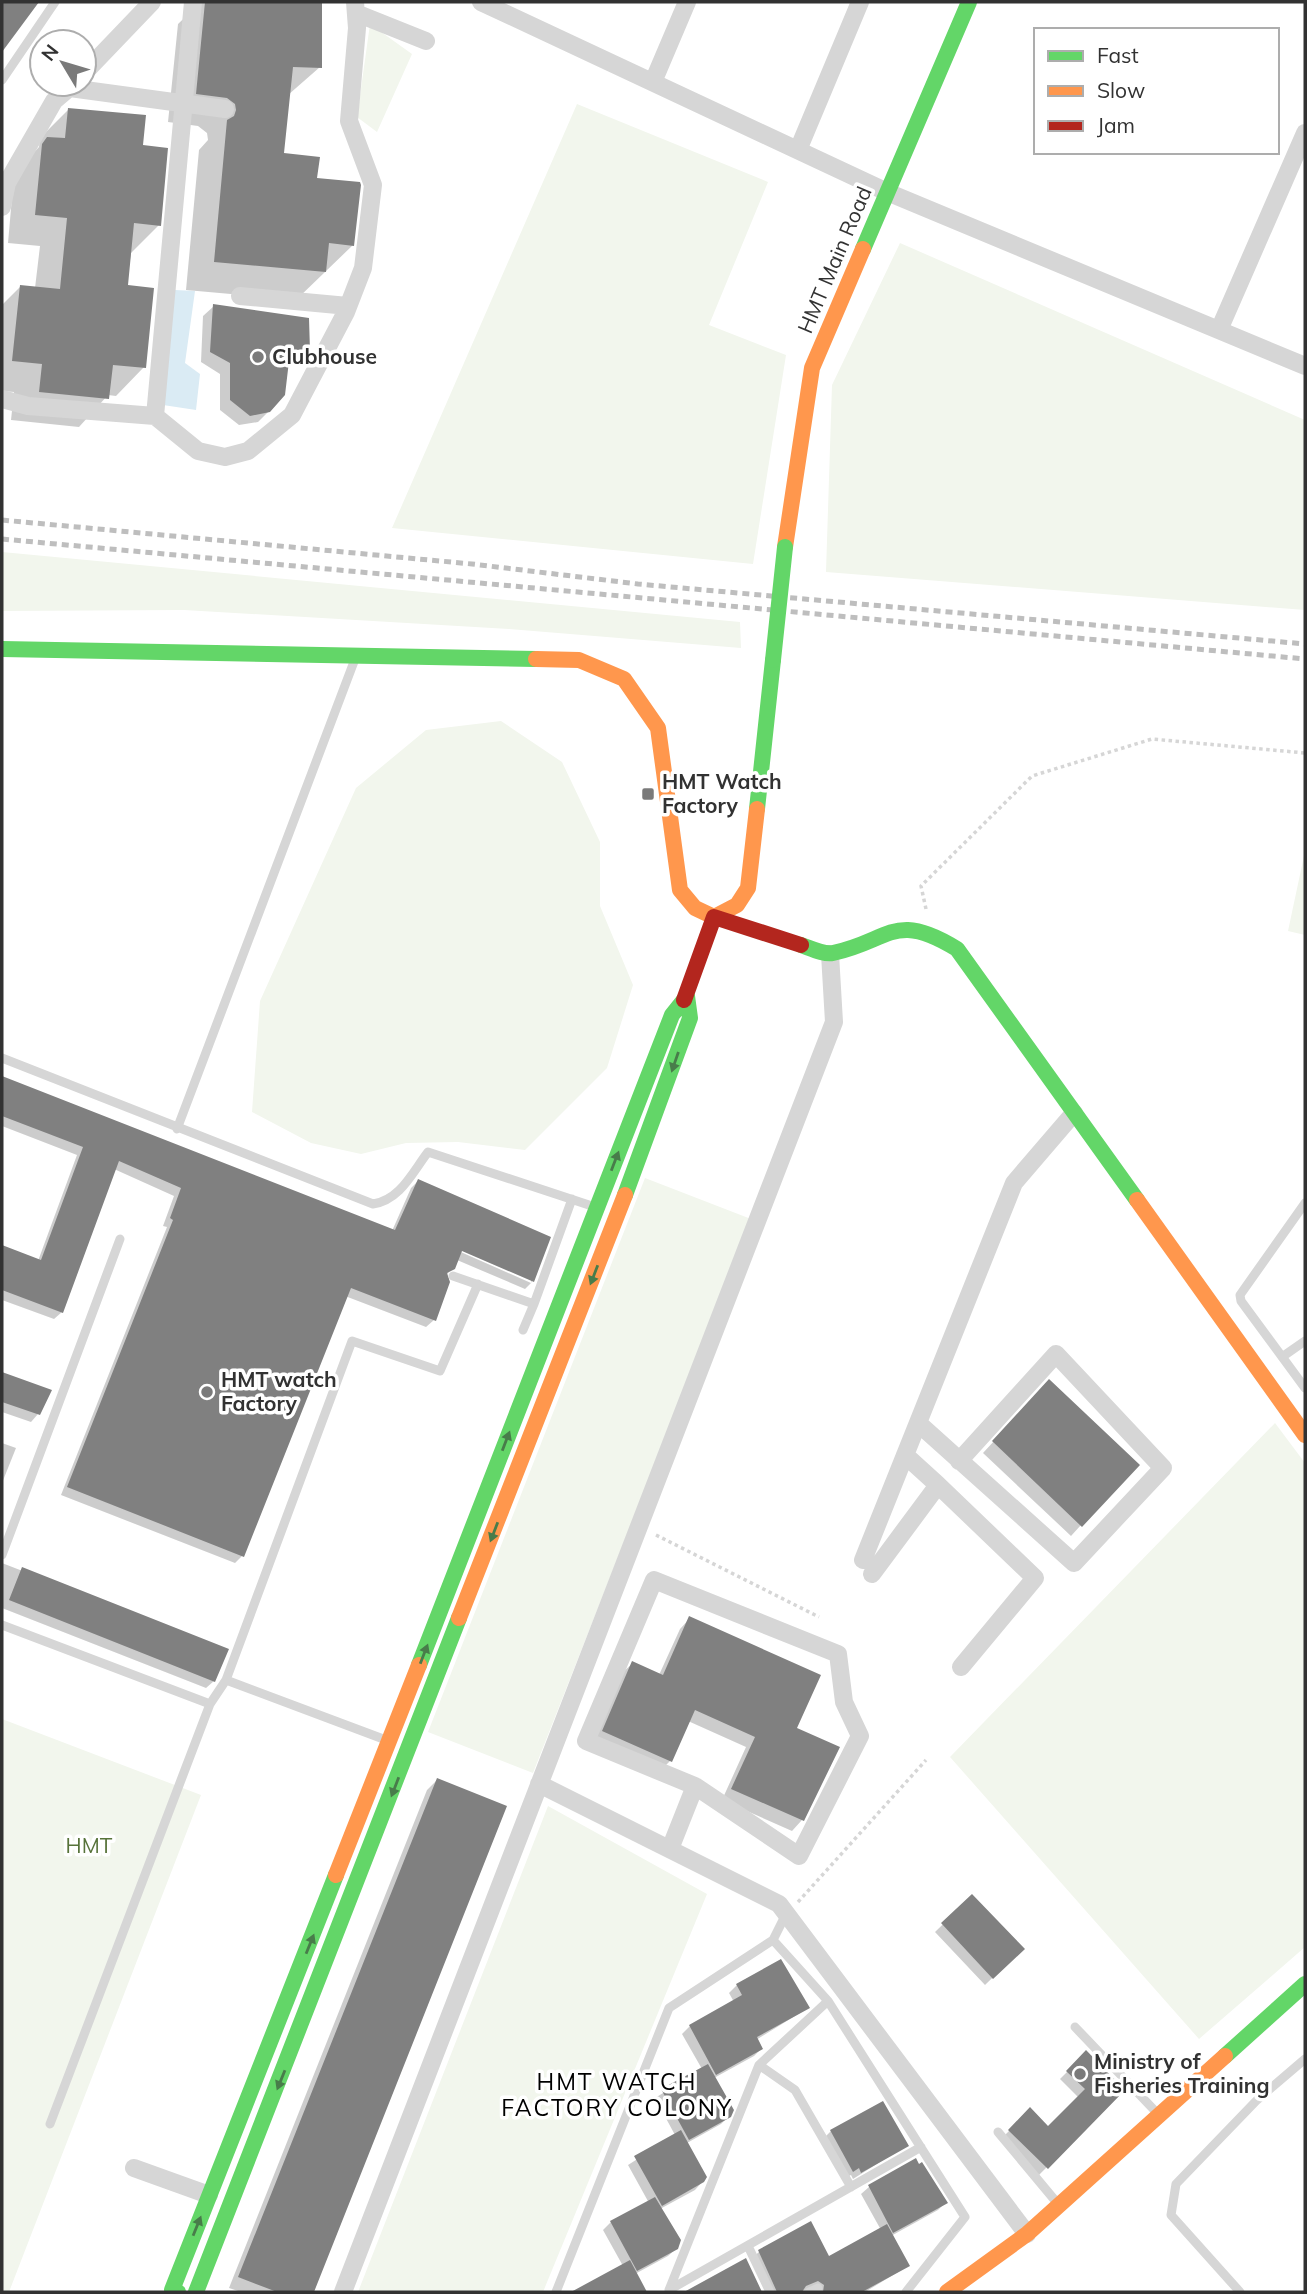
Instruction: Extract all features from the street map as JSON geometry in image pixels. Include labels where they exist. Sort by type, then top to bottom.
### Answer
[{"type":"street","points":[[98,58],[152,2]]},
{"type":"street","points":[[155,416],[193,2]]},
{"type":"street","points":[[481,2],[887,192],[1305,366]]},
{"type":"street","points":[[653,82],[687,2]]},
{"type":"street","points":[[798,150],[860,2]]},
{"type":"street","name":"HMT Main Road","points":[[713,917],[737,905],[748,888],[785,547],[812,368],[969,2]]},
{"type":"street","points":[[2,399],[28,406],[155,416],[198,451],[225,457],[248,452],[292,415],[348,306],[363,268],[373,185],[349,121],[355,7],[426,41]]},
{"type":"street","points":[[98,90],[225,110]]},
{"type":"street","points":[[2,207],[7,183],[58,98]]},
{"type":"street","points":[[1219,330],[1305,133]]},
{"type":"street","points":[[240,296],[348,306]]},
{"type":"street","points":[[2,649],[579,660],[624,679],[658,728],[680,890],[695,908],[713,917],[830,954],[891,930],[930,932],[957,949],[1305,1435]]},
{"type":"street","points":[[174,2291],[209,2195],[390,1741],[672,1015],[687,996],[713,917]]},
{"type":"street","points":[[342,2292],[834,1022],[830,954]]},
{"type":"street","points":[[196,2292],[659,1107],[690,1018],[687,996]]},
{"type":"street","points":[[938,1485],[867,1567],[905,1455],[1014,1183],[1074,1113]]},
{"type":"street","points":[[918,1423],[959,1461],[1074,1563],[1163,1468],[1056,1354],[959,1461]]},
{"type":"street","points":[[905,1455],[1035,1578],[961,1667]]},
{"type":"street","points":[[654,1580],[838,1654],[844,1702],[860,1736],[799,1856],[695,1786],[586,1741],[654,1580]]},
{"type":"street","points":[[539,1784],[779,1904],[1027,2234]]},
{"type":"street","points":[[670,1850],[695,1786]]},
{"type":"street","points":[[947,2292],[1027,2234],[1305,1984]]},
{"type":"street","points":[[284,2007],[306,2016]]},
{"type":"street","points":[[134,2168],[209,2195]]},
{"type":"lane","points":[[2,80],[55,2]]},
{"type":"lane","points":[[177,1129],[356,657]]},
{"type":"lane","points":[[2,1058],[373,1204],[388,1202],[397,1194],[428,1152],[597,1207]]},
{"type":"lane","points":[[523,1330],[572,1199]]},
{"type":"lane","points":[[1305,1203],[1290,1220],[1240,1295],[1241,1301],[1305,1388]]},
{"type":"lane","points":[[2,1555],[120,1239]]},
{"type":"lane","points":[[453,1276],[534,1304]]},
{"type":"lane","points":[[50,2124],[210,1704],[226,1680],[352,1341],[440,1371],[478,1284]]},
{"type":"lane","points":[[1282,1357],[1305,1341]]},
{"type":"lane","points":[[2,1519],[13,1523]]},
{"type":"lane","points":[[2,1625],[210,1704]]},
{"type":"lane","points":[[226,1680],[390,1741]]},
{"type":"lane","points":[[556,2292],[669,2008],[773,1940],[786,1914]]},
{"type":"lane","points":[[773,1940],[828,2001],[965,2217],[906,2292]]},
{"type":"lane","points":[[828,2001],[759,2065],[669,2290],[921,2147]]},
{"type":"lane","points":[[1076,2027],[1159,2116]]},
{"type":"lane","points":[[1240,2292],[1171,2215],[1176,2184],[1257,2099],[1305,2059]]},
{"type":"lane","points":[[759,2065],[795,2090],[851,2187]]},
{"type":"lane","points":[[999,2132],[1059,2205]]},
{"type":"lane","points":[[748,2246],[770,2292]]},
{"type":"path","points":[[930,932],[921,886],[1032,776],[1152,739],[1305,753]]},
{"type":"path","points":[[638,1527],[819,1617]]},
{"type":"path","points":[[786,1914],[926,1760]]},
{"type":"green space","points":[[370,24],[412,54],[377,132],[357,117]]},
{"type":"green space","points":[[577,104],[768,182],[709,325],[786,355],[753,564],[392,528]]},
{"type":"green space","points":[[900,243],[1305,420],[1305,610],[826,572],[832,385]]},
{"type":"green space","points":[[2,552],[740,622],[741,648],[509,629],[184,610],[2,611]]},
{"type":"green space","points":[[501,721],[562,762],[600,842],[600,906],[633,985],[607,1068],[525,1150],[458,1142],[406,1143],[361,1154],[311,1143],[252,1112],[260,1001],[356,788],[426,730]]},
{"type":"green space","points":[[1305,851],[1305,935],[1288,931]]},
{"type":"green space","points":[[645,1178],[751,1219],[533,1773],[428,1732]]},
{"type":"green space","points":[[1275,1423],[1305,1463],[1305,1947],[1199,2039],[950,1757]]},
{"type":"green space","name":"HMT","points":[[2,1719],[201,1795],[9,2292],[2,2292]]},
{"type":"green space","points":[[548,1806],[707,1894],[543,2292],[358,2292]]},
{"type":"shaded area","points":[[175,290],[195,291],[185,363],[200,374],[196,410],[163,405]]},
{"type":"building","points":[[2,2],[39,2],[2,52]]},
{"type":"building","points":[[205,2],[322,2],[322,68],[293,67],[284,153],[320,157],[317,178],[360,182],[354,246],[329,243],[326,272],[214,262],[227,120],[234,116],[236,110],[235,104],[227,98],[196,94]]},
{"type":"building","points":[[68,108],[146,115],[143,145],[168,148],[161,226],[134,223],[128,285],[154,288],[146,368],[113,365],[109,399],[39,392],[42,364],[12,361],[20,285],[60,289],[67,218],[35,215],[42,144],[47,137],[65,138]]},
{"type":"building","name":"Clubhouse","points":[[213,304],[309,318],[310,351],[289,361],[285,395],[270,412],[250,416],[230,400],[230,363],[210,352]]},
{"type":"building","points":[[2,1076],[395,1230],[418,1179],[551,1237],[534,1282],[462,1251],[455,1269],[447,1273],[450,1282],[436,1321],[351,1288],[244,1557],[67,1487],[173,1220],[170,1218],[181,1188],[119,1161],[63,1313],[2,1290],[2,1245],[41,1260],[83,1147],[2,1116]]},
{"type":"building","points":[[2,1372],[52,1390],[40,1415],[2,1402]]},
{"type":"building","points":[[1049,1379],[1140,1465],[1082,1527],[992,1441]]},
{"type":"building","points":[[22,1567],[229,1649],[215,1682],[9,1600]]},
{"type":"building","points":[[689,1616],[821,1675],[797,1728],[840,1747],[804,1821],[731,1789],[755,1737],[695,1710],[672,1762],[602,1731],[632,1661],[663,1675]]},
{"type":"building","points":[[437,1778],[507,1806],[314,2292],[277,2292],[238,2277]]},
{"type":"building","points":[[972,1894],[1025,1949],[993,1979],[941,1923]]},
{"type":"building","points":[[781,1959],[810,2008],[757,2037],[763,2049],[716,2075],[689,2025],[742,1995],[736,1984]]},
{"type":"building","points":[[1086,2050],[1125,2090],[1048,2169],[1008,2130],[1030,2107],[1048,2126],[1085,2089],[1066,2071]]},
{"type":"building","points":[[708,2064],[734,2110],[731,2117],[689,2140],[661,2089]]},
{"type":"building","points":[[883,2101],[909,2146],[861,2173],[859,2168],[853,2172],[830,2130]]},
{"type":"building","points":[[681,2130],[707,2177],[704,2182],[662,2206],[634,2156]]},
{"type":"building","points":[[916,2158],[919,2164],[922,2162],[948,2203],[893,2233],[868,2185]]},
{"type":"building","points":[[655,2197],[681,2240],[678,2249],[637,2271],[610,2221]]},
{"type":"building","points":[[811,2221],[829,2256],[887,2224],[910,2266],[862,2292],[823,2292],[824,2285],[818,2281],[806,2286],[802,2292],[777,2292],[758,2250]]},
{"type":"building","points":[[746,2258],[762,2292],[684,2292]]},
{"type":"building","points":[[630,2260],[647,2292],[571,2292]]},
{"type":"railway","points":[[2,520],[472,564],[638,584],[1305,644]]},
{"type":"railway","points":[[2,539],[1305,659]]},
{"type":"traffic: fast","points":[[863,249],[969,2]]},
{"type":"traffic: fast","points":[[773,660],[785,547]]},
{"type":"traffic: fast","points":[[2,649],[536,659]]},
{"type":"traffic: fast","points":[[757,809],[773,660]]},
{"type":"traffic: fast","points":[[801,945],[833,953],[905,930],[919,931],[936,937],[957,949],[1137,1200]]},
{"type":"traffic: fast","points":[[625,1195],[690,1018],[687,996]]},
{"type":"traffic: fast","points":[[419,1665],[672,1015],[684,1000]]},
{"type":"traffic: fast","points":[[196,2292],[459,1618]]},
{"type":"traffic: fast","points":[[178,2292],[172,2290],[336,1875]]},
{"type":"traffic: fast","points":[[1225,2056],[1305,1984]]},
{"type":"traffic: slow","points":[[785,547],[812,368],[863,249]]},
{"type":"traffic: slow","points":[[536,659],[579,660],[624,679],[658,728],[680,890],[695,908],[714,917],[737,905],[748,888],[757,809]]},
{"type":"traffic: slow","points":[[459,1618],[625,1195]]},
{"type":"traffic: slow","points":[[1137,1200],[1305,1435]]},
{"type":"traffic: slow","points":[[336,1875],[419,1665]]},
{"type":"traffic: slow","points":[[947,2292],[1027,2234],[1225,2056]]},
{"type":"traffic: jam","points":[[684,1000],[714,917],[801,945]]},
{"type":"place","name":"Clubhouse","points":[[258,357]]},
{"type":"place","name":"HMT Watch Factory","points":[[648,794]]},
{"type":"place","name":"HMT watch Factory","points":[[207,1392]]},
{"type":"place","name":"Ministry of Fisheries Training","points":[[1080,2074]]},
{"type":"district","name":"HMT WATCH FACTORY COLONY","points":[[617,2095]]}]
